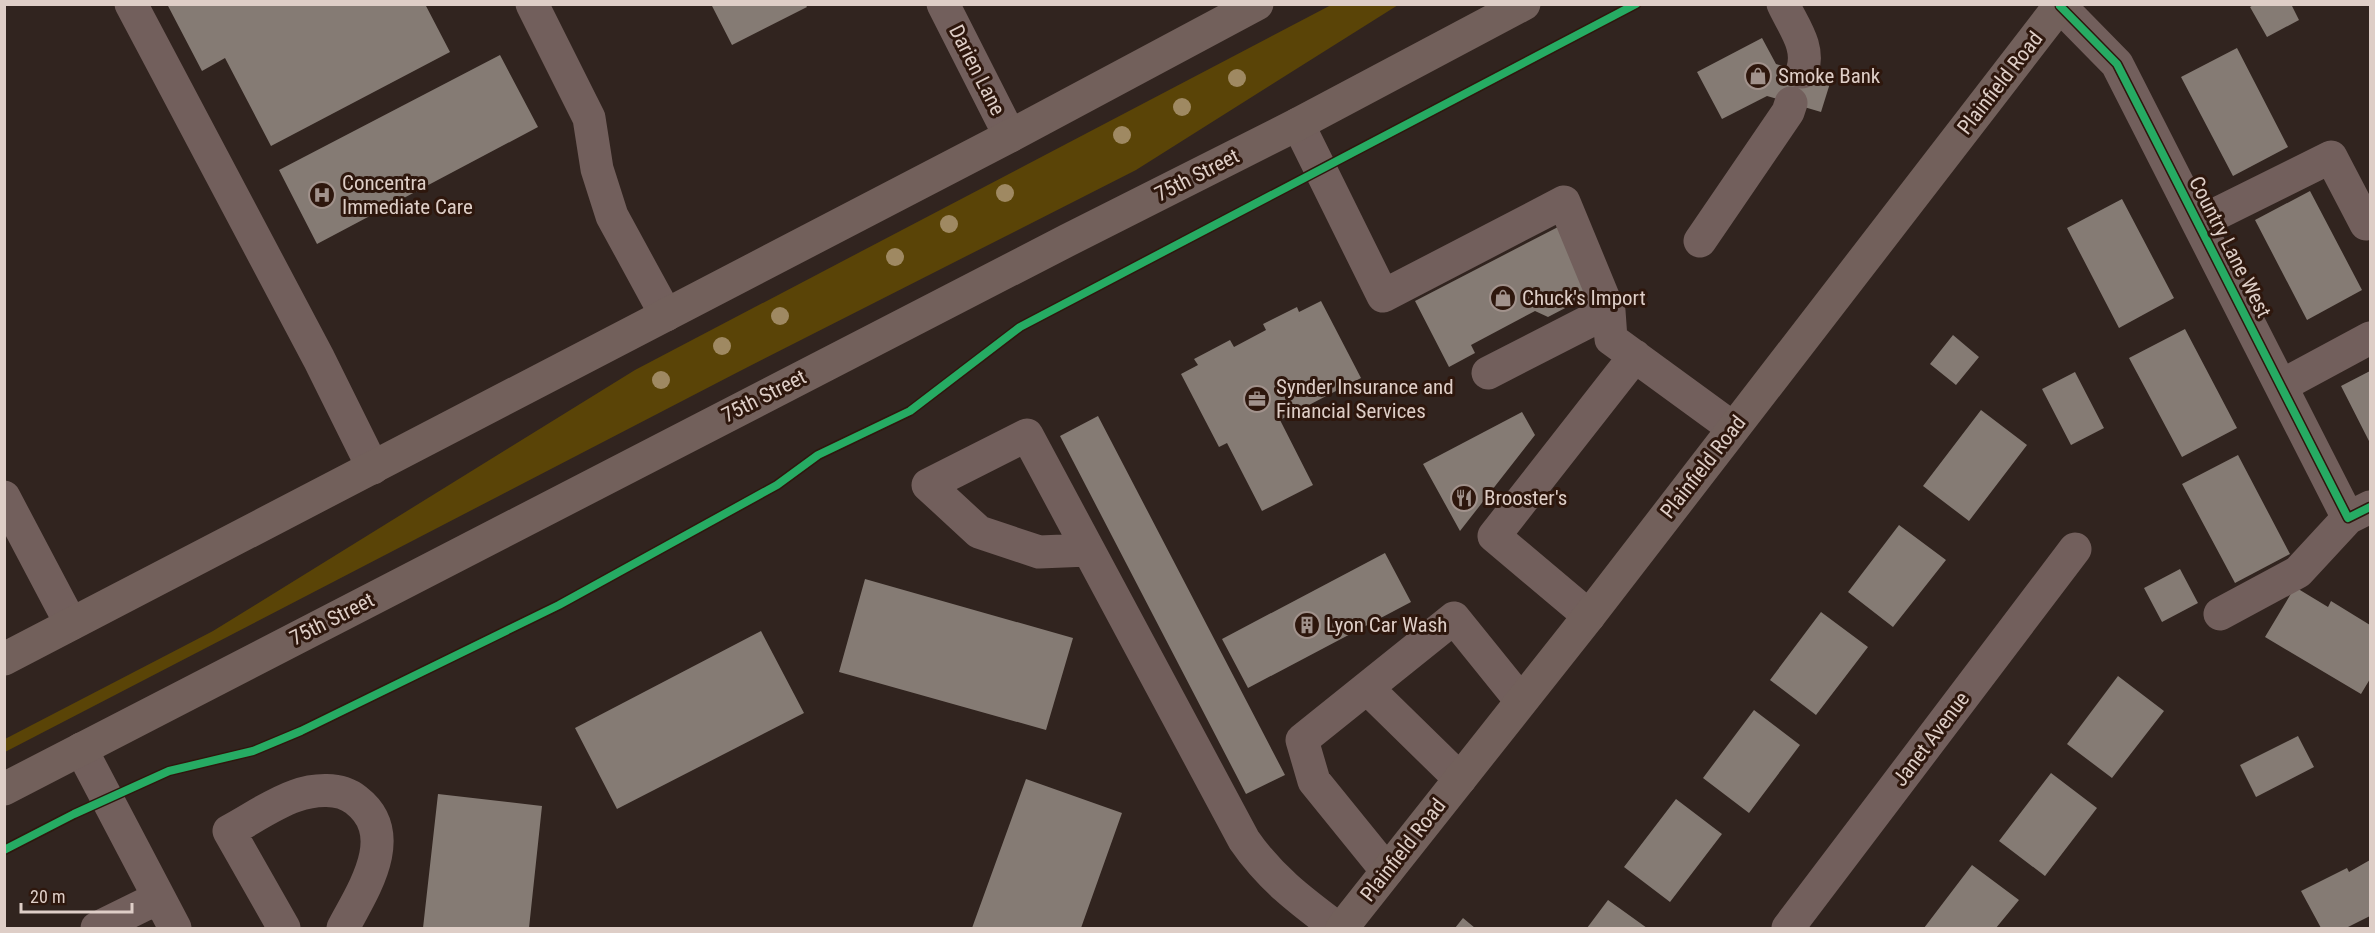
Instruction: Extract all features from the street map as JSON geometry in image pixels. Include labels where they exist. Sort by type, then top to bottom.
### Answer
[{"type":"main road","points":[[4,659],[1010,136],[1257,4]]},
{"type":"main road","name":"75th Street","points":[[4,789],[1068,240],[1298,124],[1524,4]]},
{"type":"main road","name":"Plainfield Road","points":[[1342,928],[1588,616],[2061,5]]},
{"type":"street","points":[[131,4],[319,359],[373,468]]},
{"type":"street","points":[[532,4],[589,118],[597,169],[612,216],[666,315]]},
{"type":"street","name":"Darien Lane","points":[[943,4],[1010,136]]},
{"type":"street","points":[[1783,4],[1804,45],[1802,72]]},
{"type":"street","name":"Country Lane West","points":[[2061,5],[2117,64],[2281,386],[2359,512]]},
{"type":"street","points":[[1700,241],[1788,112],[1791,103]]},
{"type":"street","points":[[1298,124],[1383,296],[1564,202],[1609,311],[1611,339],[1733,428]]},
{"type":"street","points":[[2198,223],[2331,157],[2366,224]]},
{"type":"street","points":[[1488,373],[1609,311]]},
{"type":"street","points":[[2281,386],[2370,338]]},
{"type":"street","points":[[1588,616],[1494,536],[1635,356]]},
{"type":"street","points":[[1088,550],[1040,552],[979,532],[928,485],[1027,435],[1244,840],[1260,863],[1283,887],[1337,928]]},
{"type":"street","points":[[4,497],[71,624]]},
{"type":"street","points":[[2220,614],[2298,572],[2359,512]]},
{"type":"street","name":"Janet Avenue","points":[[1788,928],[2074,549]]},
{"type":"street","points":[[1387,871],[1314,781],[1302,740],[1454,618],[1521,701]]},
{"type":"street","points":[[1367,688],[1460,778]]},
{"type":"street","points":[[81,749],[175,928]]},
{"type":"street","points":[[284,928],[229,831],[295,796],[324,790],[347,793],[368,809],[377,829],[377,851],[368,883],[343,928]]},
{"type":"street","points":[[97,928],[158,898]]},
{"type":"shaded area","points":[[1333,4],[1398,5],[1136,170],[740,371],[5,752],[5,739],[213,631],[635,370]]},
{"type":"building","points":[[167,4],[425,4],[450,52],[271,146],[225,58],[202,71]]},
{"type":"building","points":[[711,4],[805,4],[807,7],[732,45]]},
{"type":"building","points":[[2255,4],[2291,4],[2299,20],[2267,37],[2250,7]]},
{"type":"building","name":"Smoke Bank","points":[[1762,38],[1776,64],[1831,80],[1821,112],[1767,96],[1722,119],[1697,72]]},
{"type":"building","points":[[2237,48],[2288,147],[2233,176],[2181,77]]},
{"type":"building","points":[[500,55],[538,127],[317,244],[279,170]]},
{"type":"building","points":[[2310,191],[2362,290],[2307,320],[2255,220]]},
{"type":"building","points":[[2122,199],[2174,298],[2119,328],[2067,228]]},
{"type":"building","name":"Chuck's Import","points":[[1558,227],[1592,294],[1548,317],[1535,311],[1471,345],[1475,353],[1449,367],[1415,301]]},
{"type":"building","name":"Synder Insurance and Financial Services","points":[[1321,301],[1361,378],[1280,420],[1313,485],[1262,511],[1227,443],[1219,447],[1181,374],[1198,365],[1194,359],[1230,340],[1234,347],[1266,330],[1263,324],[1297,307],[1299,312]]},
{"type":"building","points":[[2185,329],[2237,428],[2182,457],[2129,358]]},
{"type":"building","points":[[1953,335],[1979,357],[1956,385],[1930,364]]},
{"type":"building","points":[[2370,371],[2370,443],[2341,386]]},
{"type":"building","points":[[2075,372],[2104,428],[2071,445],[2042,389]]},
{"type":"building","points":[[1981,410],[2027,445],[1969,521],[1923,486]]},
{"type":"building","name":"Brooster's","points":[[1522,412],[1535,435],[1460,531],[1423,464]]},
{"type":"building","points":[[1098,416],[1285,775],[1246,794],[1060,436]]},
{"type":"building","points":[[2238,455],[2290,554],[2235,583],[2182,484]]},
{"type":"building","points":[[1899,525],[1946,560],[1893,627],[1848,592]]},
{"type":"building","name":"Lyon Car Wash","points":[[1385,553],[1411,602],[1248,688],[1222,639]]},
{"type":"building","points":[[2180,569],[2198,603],[2162,622],[2144,588]]},
{"type":"building","points":[[865,579],[1073,638],[1046,730],[839,672]]},
{"type":"building","points":[[2295,587],[2328,607],[2331,601],[2370,625],[2370,679],[2361,694],[2265,637]]},
{"type":"building","points":[[1821,612],[1868,647],[1816,715],[1770,680]]},
{"type":"building","points":[[761,631],[804,713],[617,809],[575,728]]},
{"type":"building","points":[[2118,676],[2164,711],[2112,778],[2067,744]]},
{"type":"building","points":[[1754,710],[1800,745],[1749,813],[1703,778]]},
{"type":"building","points":[[2298,736],[2314,767],[2256,797],[2240,765]]},
{"type":"building","points":[[2051,773],[2097,808],[2045,876],[1999,841]]},
{"type":"building","points":[[1026,779],[1122,813],[1081,928],[972,928]]},
{"type":"building","points":[[438,794],[542,806],[529,928],[423,928]]},
{"type":"building","points":[[1676,799],[1722,834],[1670,902],[1624,867]]},
{"type":"building","points":[[2370,860],[2370,916],[2346,928],[2321,928],[2301,891],[2347,868],[2349,872]]},
{"type":"building","points":[[1972,865],[2019,900],[1996,928],[1924,928]]},
{"type":"building","points":[[1608,900],[1647,928],[1587,928]]},
{"type":"building","points":[[1463,918],[1475,928],[1455,928]]},
{"type":"cycle path","points":[[4,850],[74,814],[169,771],[253,751],[301,731],[559,605],[777,485],[818,455],[910,411],[1020,327],[1636,4]]},
{"type":"cycle path","points":[[2060,6],[2117,64],[2348,518],[2370,507]]},
{"type":"place","name":"Smoke Bank","points":[[1758,76]]},
{"type":"place","name":"Concentra Immediate Care","points":[[322,195]]},
{"type":"place","name":"Chuck's Import","points":[[1503,298]]},
{"type":"place","name":"Synder Insurance and Financial Services","points":[[1257,399]]},
{"type":"place","name":"Brooster's","points":[[1464,498]]},
{"type":"place","name":"Lyon Car Wash","points":[[1307,625]]}]
